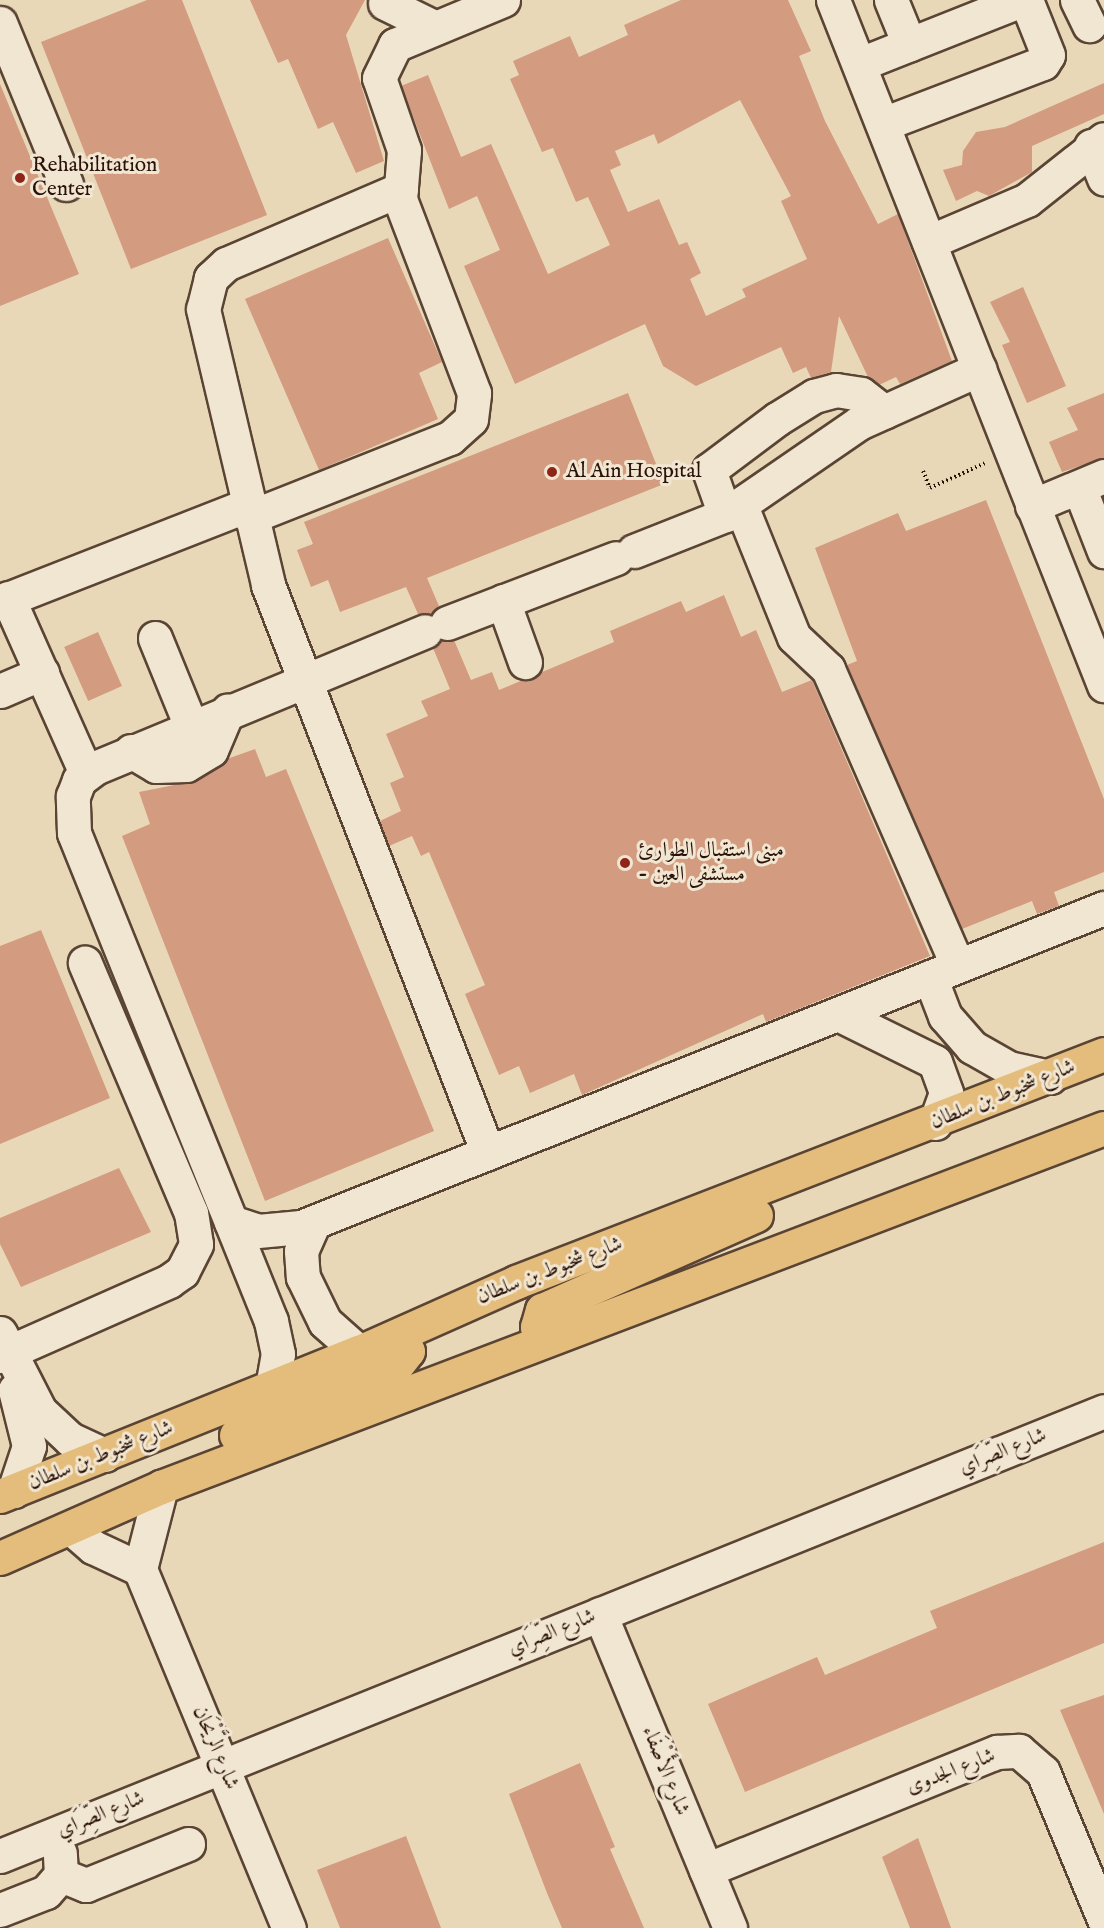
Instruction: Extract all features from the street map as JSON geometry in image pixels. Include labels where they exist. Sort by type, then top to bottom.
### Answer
[{"type":"main road","name":"شارع شخبوط بن سلطان","points":[[7,1494],[373,1346],[516,1282],[834,1163],[1104,1054]]},
{"type":"main road","points":[[0,1558],[161,1487],[552,1335],[1104,1128]]},
{"type":"main road","points":[[552,1335],[537,1328],[542,1310],[764,1212],[834,1163]]},
{"type":"main road","points":[[0,1550],[102,1491],[393,1370],[408,1351],[403,1342],[373,1346]]},
{"type":"street","points":[[86,773],[42,673],[4,600],[450,438],[471,419],[474,393],[402,206],[404,150],[380,89],[380,68],[395,45],[503,0]]},
{"type":"street","points":[[833,0],[884,124],[1104,685]]},
{"type":"street","points":[[891,0],[909,44]]},
{"type":"street","points":[[860,64],[1022,0]]},
{"type":"street","points":[[884,124],[1043,63],[1048,55],[1026,0]]},
{"type":"street","points":[[385,3],[434,27]]},
{"type":"street","points":[[4,43],[66,184]]},
{"type":"street","points":[[929,242],[1027,200],[1097,142],[1104,179]]},
{"type":"street","points":[[401,189],[226,264],[211,278],[204,298],[204,320],[227,398],[249,511],[303,678],[488,1153]]},
{"type":"street","points":[[272,1387],[275,1336],[74,833],[73,796],[86,773],[130,751],[303,678],[733,511],[822,446],[884,412],[979,369]]},
{"type":"street","points":[[884,412],[861,394],[836,390],[814,396],[777,419],[709,470],[733,511],[794,637],[828,669],[944,972],[945,1016],[972,1047],[1009,1068],[1050,1077]]},
{"type":"street","points":[[1032,506],[1092,482],[1104,551]]},
{"type":"street","points":[[503,601],[525,662]]},
{"type":"street","points":[[155,638],[191,726]]},
{"type":"street","points":[[0,691],[42,673]]},
{"type":"street","points":[[130,751],[156,766],[186,765],[211,750],[228,710]]},
{"type":"street","points":[[231,1222],[273,1232],[314,1222],[1104,908]]},
{"type":"street","points":[[6,1353],[170,1281],[186,1265],[196,1244],[191,1213],[86,963]]},
{"type":"street","points":[[838,1014],[935,1062],[946,1093],[935,1123]]},
{"type":"street","points":[[314,1222],[301,1251],[303,1277],[325,1322],[373,1346]]},
{"type":"street","points":[[6,1353],[55,1428],[105,1455]]},
{"type":"street","points":[[6,1353],[29,1446],[7,1494]]},
{"type":"street","name":"شارع الصِّرَاي","points":[[0,1856],[1104,1411]]},
{"type":"street","points":[[71,1528],[93,1546],[140,1569],[161,1487]]},
{"type":"street","name":"شارع الرَّيْحَان","points":[[140,1569],[289,1928]]},
{"type":"street","name":"شارع الأَصْفَاء","points":[[600,1614],[730,1928]]},
{"type":"street","name":"شارع الجدوى","points":[[706,1870],[1008,1750],[1029,1755],[1043,1772],[1104,1919]]},
{"type":"street","points":[[0,1910],[46,1892],[61,1875],[59,1832]]},
{"type":"street","points":[[61,1875],[86,1885],[189,1844]]},
{"type":"path","points":[[923,471],[930,488],[1011,452]]},
{"type":"building","points":[[147,0],[182,0],[267,215],[131,269],[41,42]]},
{"type":"building","points":[[250,0],[365,0],[346,35],[384,161],[356,173],[333,122],[318,129],[288,59],[278,63]]},
{"type":"building","points":[[681,0],[788,0],[811,51],[799,56],[825,121],[878,224],[898,214],[952,361],[900,384],[896,377],[879,385],[868,377],[839,316],[831,372],[811,378],[806,367],[793,373],[781,347],[696,386],[663,366],[645,324],[515,384],[464,266],[500,250],[477,196],[449,209],[401,86],[428,75],[461,157],[491,144],[548,274],[610,245],[588,197],[576,202],[553,148],[542,152],[510,79],[519,75],[513,61],[570,36],[579,57],[628,35],[624,25]],"holes":[[[740,100],[791,196],[781,201],[807,259],[742,289],[746,297],[706,316],[690,279],[701,273],[687,242],[679,245],[659,199],[628,212],[610,170],[621,165],[615,151],[654,134],[658,144]]]},
{"type":"building","points":[[1104,83],[1104,114],[1032,146],[1032,172],[989,196],[977,191],[956,201],[943,170],[962,165],[963,151],[976,132],[1005,127]]},
{"type":"building","name":"Rehabilitation Center","points":[[0,84],[79,274],[0,306]]},
{"type":"building","points":[[388,238],[442,362],[419,373],[438,419],[319,470],[245,299]]},
{"type":"building","points":[[1023,287],[1066,386],[1027,403],[1002,345],[1010,342],[990,302]]},
{"type":"building","points":[[628,393],[664,484],[427,578],[439,606],[431,614],[418,614],[406,587],[340,612],[328,580],[311,587],[297,550],[313,544],[304,522]]},
{"type":"building","points":[[1104,393],[1104,458],[1062,472],[1049,442],[1078,430],[1067,408]]},
{"type":"building","points":[[986,500],[1104,799],[1104,872],[1054,892],[1059,906],[1037,914],[1032,901],[962,929],[847,665],[857,661],[815,548],[898,513],[906,531]]},
{"type":"building","points":[[724,595],[741,637],[756,630],[782,692],[812,680],[930,956],[766,1022],[763,1014],[582,1095],[574,1074],[530,1093],[519,1066],[499,1075],[465,994],[485,985],[429,852],[421,856],[412,836],[389,846],[380,821],[401,811],[390,783],[404,777],[386,734],[428,716],[421,701],[450,689],[433,648],[441,640],[454,640],[471,680],[492,672],[499,690],[614,642],[610,631],[681,601],[686,612]]},
{"type":"building","points":[[98,632],[122,686],[88,701],[64,647]]},
{"type":"building","points":[[255,749],[266,777],[286,769],[434,1131],[265,1201],[122,836],[150,824],[139,792],[195,781],[227,759]]},
{"type":"building","points":[[41,930],[110,1098],[0,1144],[0,946]]},
{"type":"building","points":[[119,1168],[151,1232],[21,1287],[0,1244],[0,1218]]},
{"type":"building","points":[[1104,1542],[1104,1643],[745,1792],[708,1704],[817,1657],[825,1675],[937,1628],[930,1611]]},
{"type":"building","points":[[1104,1695],[1104,1814],[1060,1710]]},
{"type":"building","points":[[580,1763],[615,1847],[610,1849],[644,1928],[562,1928],[547,1893],[509,1794]]},
{"type":"building","points":[[406,1836],[441,1928],[340,1928],[317,1870]]},
{"type":"building","points":[[918,1838],[951,1928],[910,1928],[882,1857]]},
{"type":"place","name":"Rehabilitation Center","points":[[20,178]]},
{"type":"place","name":"Al Ain Hospital","points":[[552,472]]},
{"type":"place","name":"مبنى استقبال الطوارئ - مستشفى العين","points":[[625,863]]}]
